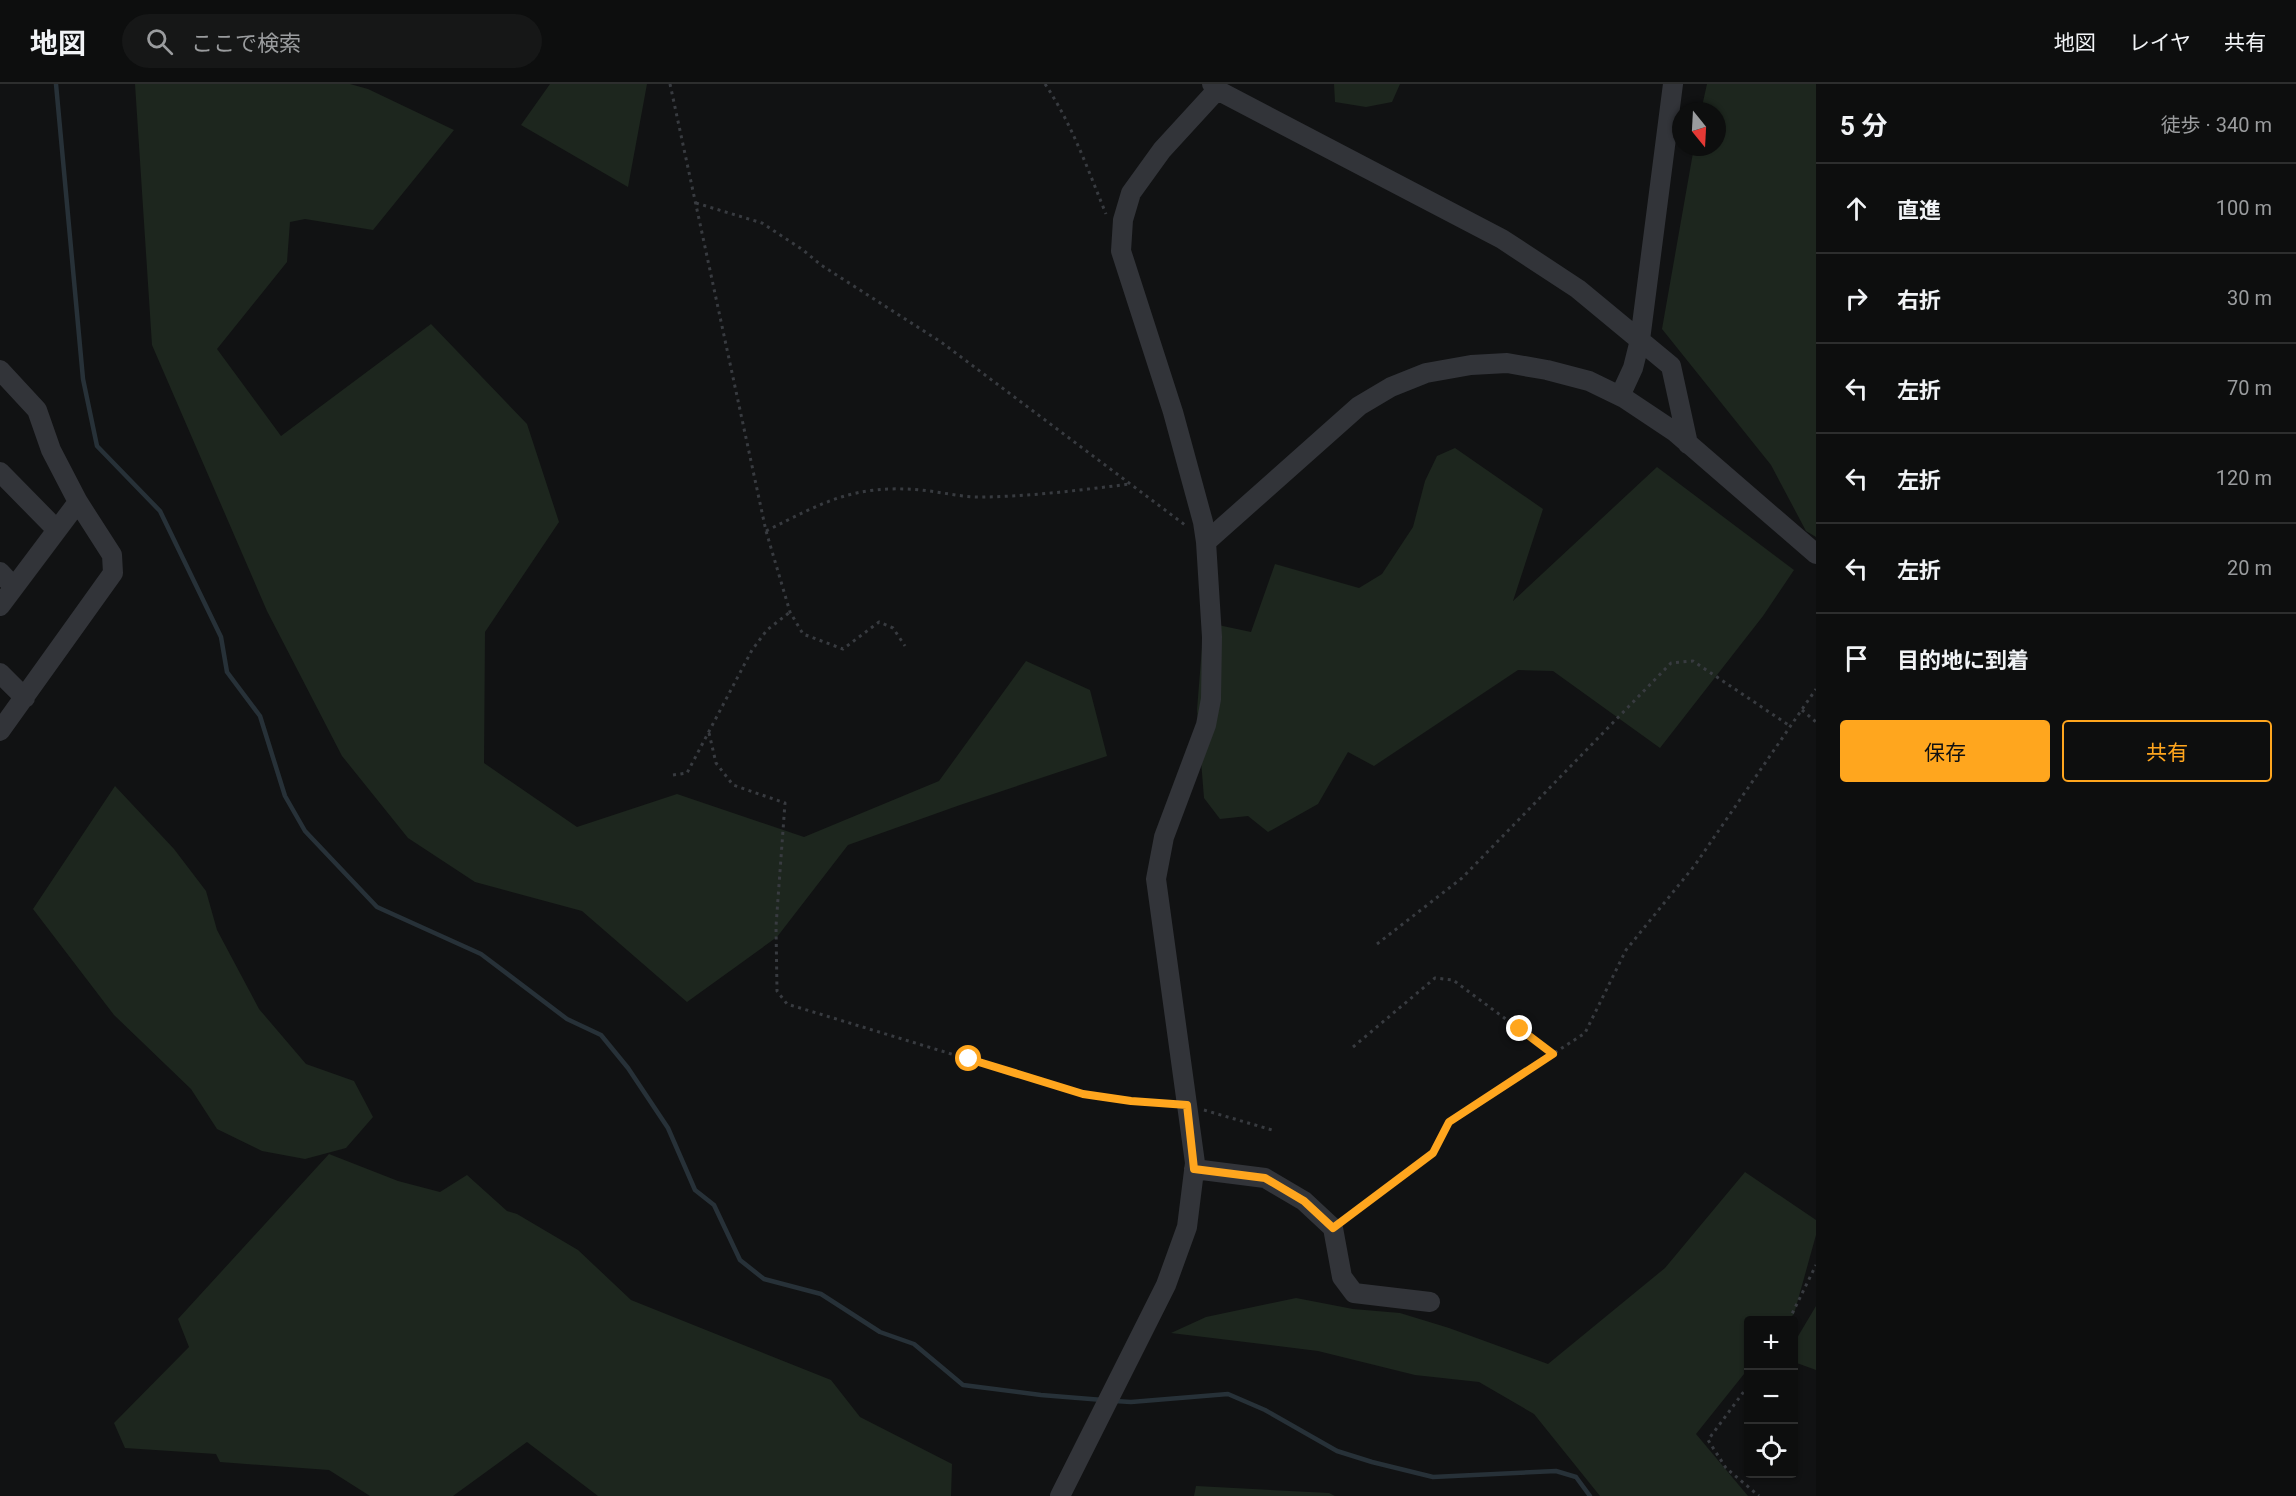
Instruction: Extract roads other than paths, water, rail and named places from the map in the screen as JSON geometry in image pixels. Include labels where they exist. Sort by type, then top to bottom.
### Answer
[{"type":"street","points":[[1620,396],[1633,368],[1640,340],[1673,84]]},
{"type":"street","points":[[1060,1496],[1166,1285],[1187,1227],[1194,1169],[1156,879],[1164,837],[1206,725],[1211,699],[1212,638],[1206,542],[1203,522],[1173,412],[1121,251],[1123,220],[1131,193],[1162,150],[1215,87],[1502,239],[1578,289],[1671,366],[1689,444]]},
{"type":"street","points":[[1206,542],[1359,406],[1391,387],[1426,373],[1471,365],[1507,363],[1589,381],[1620,396],[1689,444],[1816,554]]},
{"type":"street","points":[[0,370],[37,410],[51,450],[78,502],[112,555],[113,573],[0,731]]},
{"type":"street","points":[[0,472],[57,530]]},
{"type":"street","points":[[0,606],[78,502]]},
{"type":"street","points":[[0,572],[14,587]]},
{"type":"street","points":[[0,673],[25,698]]},
{"type":"street","points":[[1194,1169],[1265,1178],[1304,1201],[1333,1228],[1342,1276],[1354,1293],[1430,1302]]},
{"type":"waterway","points":[[56,84],[83,379],[97,446],[160,511],[221,637],[227,672],[260,716],[285,796],[305,831],[377,907],[481,954],[567,1019],[601,1035],[628,1068],[668,1128],[695,1190],[714,1205],[740,1260],[764,1279],[821,1294],[880,1332],[914,1344],[963,1385],[1103,1400]]},
{"type":"waterway","points":[[1115,1401],[1131,1402],[1228,1394],[1265,1410],[1337,1451],[1372,1462],[1433,1477],[1556,1471],[1576,1477],[1590,1496]]}]
